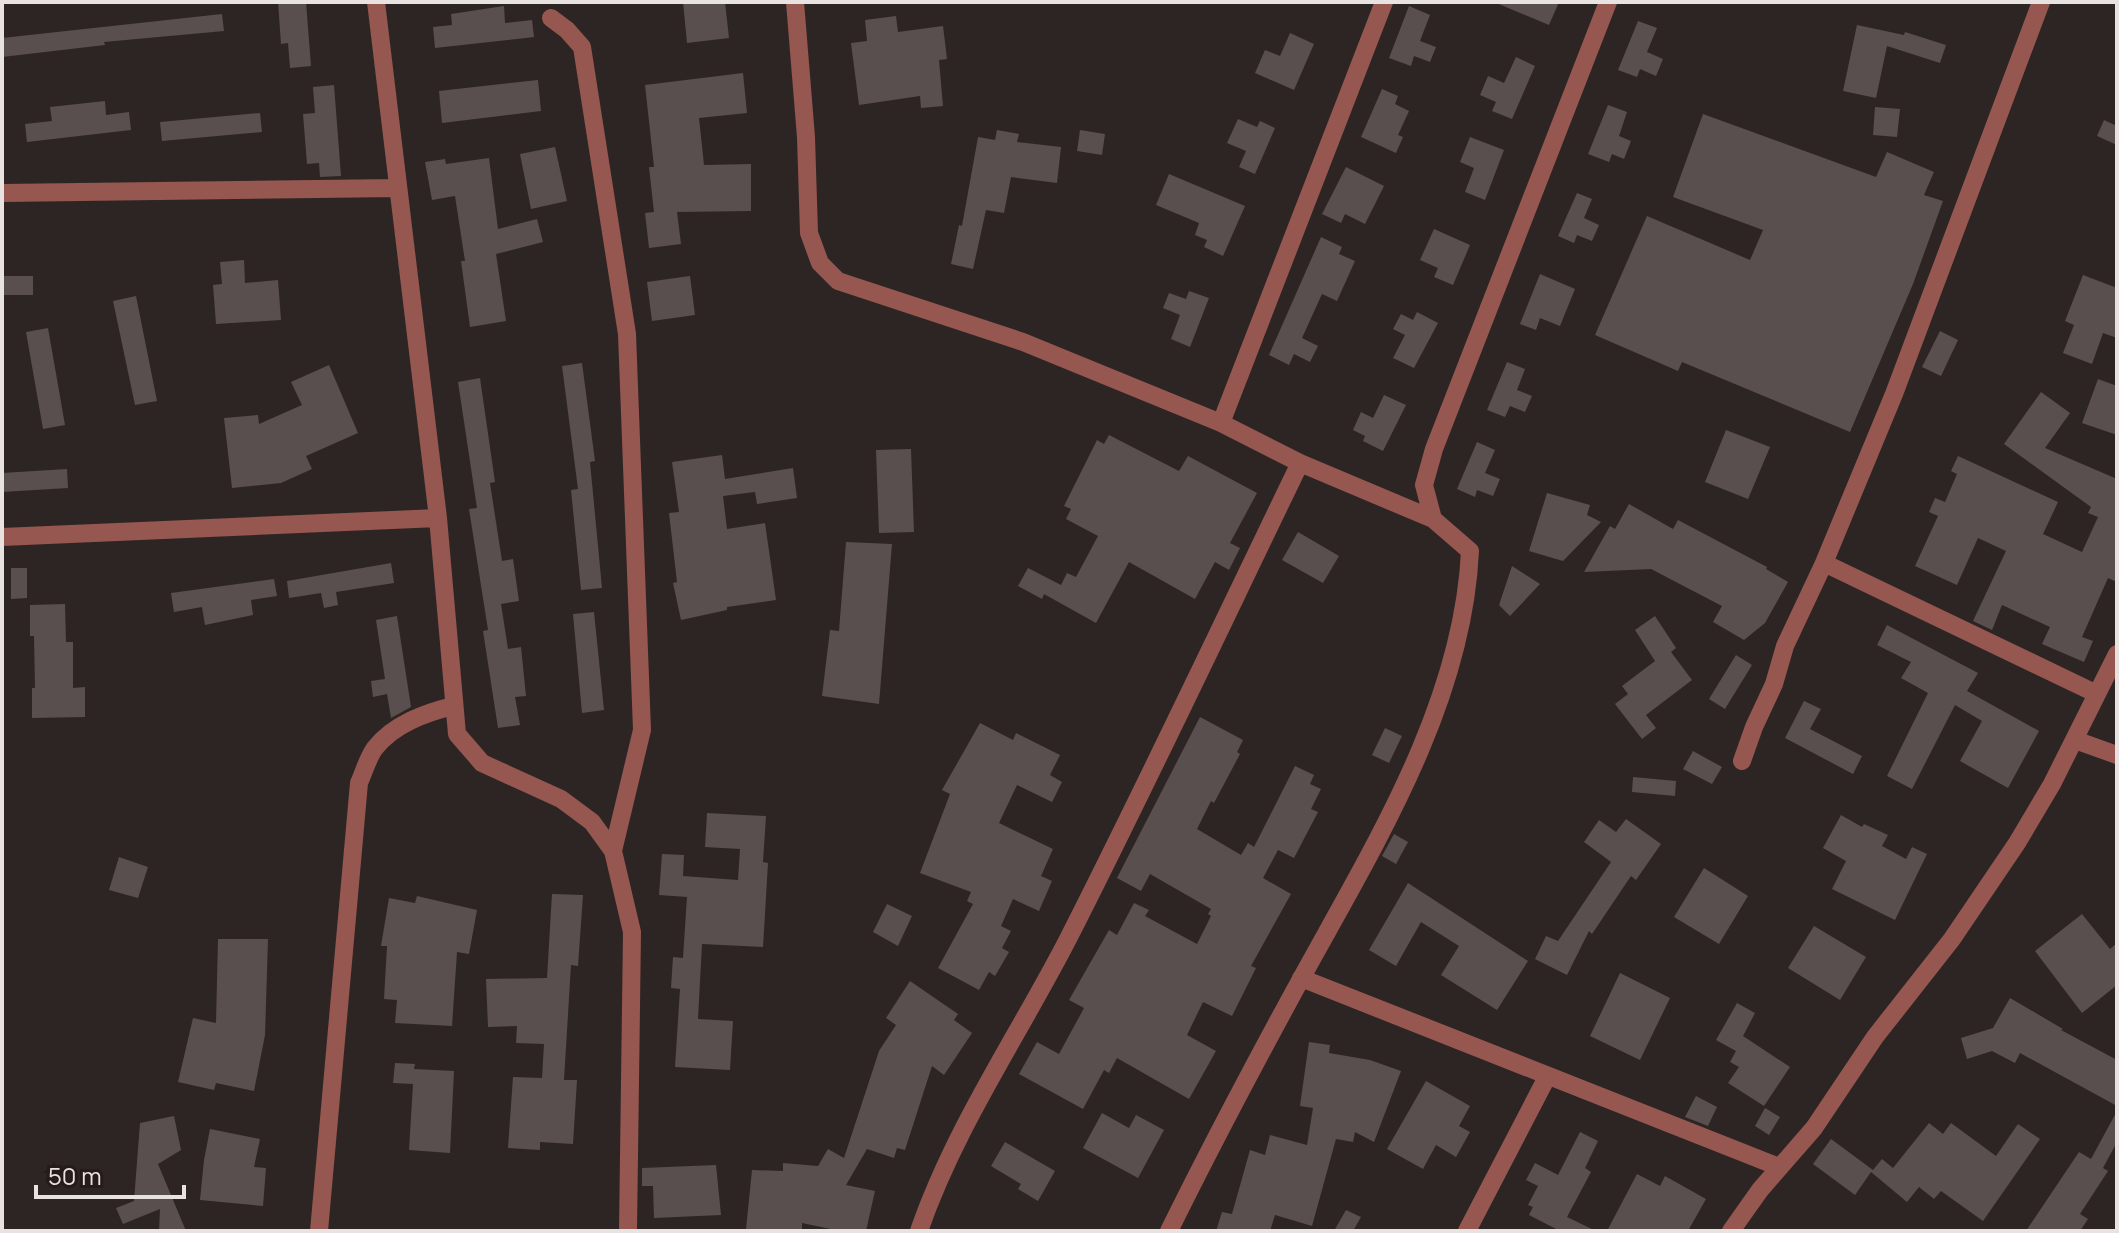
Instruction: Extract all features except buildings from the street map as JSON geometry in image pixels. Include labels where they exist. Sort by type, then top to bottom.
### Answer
[{"type":"street","points":[[376,2],[438,518],[457,734],[482,763],[561,799],[592,822],[613,851],[632,932],[628,1231]]},
{"type":"street","points":[[795,2],[806,137],[809,233],[820,263],[838,281],[1023,342],[1221,423],[1300,463],[1433,519],[1470,551],[1460,635],[1415,765],[1224,1120],[1169,1231]]},
{"type":"street","points":[[1221,423],[1384,2]]},
{"type":"street","points":[[1433,519],[1424,485],[1434,449],[1608,2]]},
{"type":"street","points":[[1742,761],[1774,684],[1785,646],[1824,563],[1894,394],[2041,2]]},
{"type":"street","points":[[551,18],[582,47],[627,334],[642,730],[613,851]]},
{"type":"street","points":[[2,193],[398,188]]},
{"type":"street","points":[[919,1231],[930,1199],[990,1077],[1066,942],[1300,463]]},
{"type":"street","points":[[2,537],[438,518]]},
{"type":"street","points":[[1824,563],[2097,694]]},
{"type":"street","points":[[1731,1231],[1779,1167],[1814,1128],[1875,1037],[1968,916],[2017,843],[2075,740],[2117,654]]},
{"type":"street","points":[[319,1231],[359,783],[374,749],[395,729],[429,712],[453,706]]},
{"type":"street","points":[[2075,740],[2117,755]]},
{"type":"street","points":[[1301,978],[1779,1167]]},
{"type":"street","points":[[1467,1231],[1547,1077]]}]
